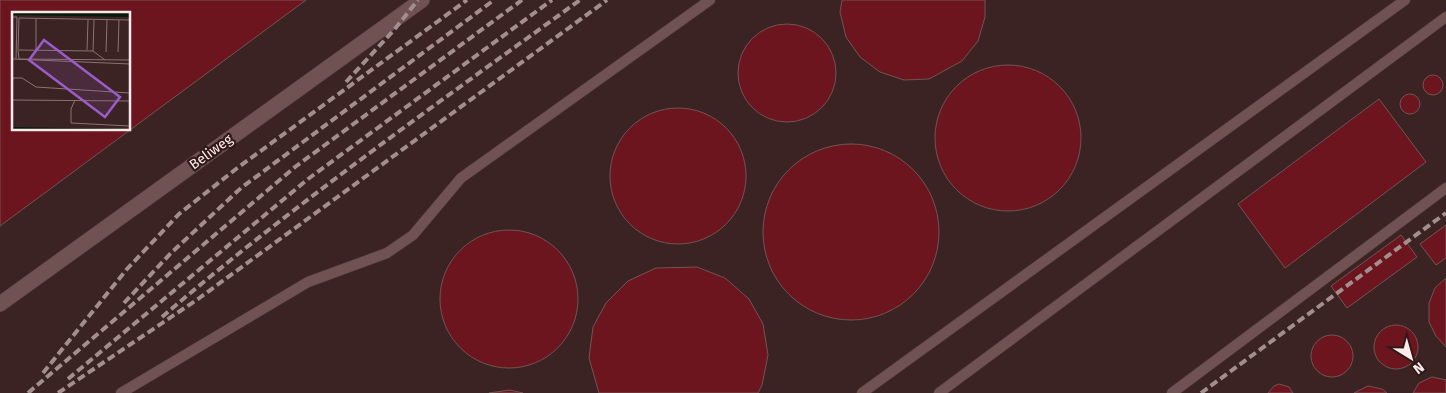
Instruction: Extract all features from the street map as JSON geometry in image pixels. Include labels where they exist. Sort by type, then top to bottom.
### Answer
[{"type":"street","name":"Beliweg","points":[[0,304],[422,0]]},
{"type":"lane","points":[[121,393],[308,282],[387,253],[413,235],[462,178],[710,0]]},
{"type":"lane","points":[[862,393],[1405,0]]},
{"type":"lane","points":[[939,393],[1446,18]]},
{"type":"lane","points":[[1172,393],[1446,188]]},
{"type":"building","points":[[0,0],[306,0],[130,130],[130,12],[12,12],[12,130],[130,130],[0,226]]},
{"type":"building","points":[[842,0],[985,0],[985,17],[978,41],[962,61],[929,79],[904,80],[880,72],[860,57],[846,37],[840,12]]},
{"type":"building","points":[[787,24],[806,28],[821,39],[832,54],[836,73],[832,92],[821,107],[806,118],[787,122],[768,118],[753,107],[742,92],[738,73],[742,54],[753,39],[768,28]]},
{"type":"building","points":[[1008,65],[1036,71],[1059,87],[1075,110],[1081,138],[1075,166],[1059,189],[1036,205],[1008,211],[980,205],[957,189],[941,166],[935,138],[941,110],[957,87],[980,71]]},
{"type":"building","points":[[1433,75],[1440,78],[1443,85],[1440,92],[1433,95],[1426,92],[1423,85],[1426,78]]},
{"type":"building","points":[[1410,94],[1417,97],[1420,104],[1417,111],[1410,114],[1403,111],[1400,104],[1403,97]]},
{"type":"building","points":[[1379,99],[1426,162],[1285,268],[1238,204]]},
{"type":"building","points":[[678,108],[704,113],[716,119],[726,128],[735,138],[741,150],[746,176],[741,202],[735,214],[726,224],[716,233],[704,239],[678,244],[652,239],[640,233],[630,224],[621,214],[615,202],[610,176],[615,150],[621,138],[630,128],[640,119],[652,113]]},
{"type":"building","points":[[851,144],[868,146],[884,151],[907,164],[919,176],[935,207],[939,232],[937,249],[932,265],[919,288],[907,300],[876,316],[851,320],[834,318],[818,313],[795,300],[783,288],[767,257],[763,232],[765,215],[770,199],[783,176],[795,164],[826,148]]},
{"type":"building","points":[[1446,225],[1446,258],[1436,265],[1420,244]]},
{"type":"building","points":[[509,230],[535,236],[558,250],[572,273],[578,299],[572,325],[558,348],[535,362],[509,368],[483,362],[460,348],[446,325],[440,299],[446,273],[460,250],[483,236]]},
{"type":"building","points":[[1401,235],[1417,257],[1347,308],[1331,286]]},
{"type":"building","points":[[697,267],[725,278],[749,299],[763,324],[768,355],[762,385],[758,393],[599,393],[589,358],[593,327],[606,303],[628,281],[656,268]]},
{"type":"building","points":[[1446,278],[1446,347],[1436,336],[1429,322],[1429,303],[1435,288]]},
{"type":"building","points":[[1396,325],[1408,329],[1414,335],[1418,347],[1414,359],[1408,365],[1396,369],[1384,365],[1378,359],[1374,347],[1378,335],[1384,329]]},
{"type":"building","points":[[1332,335],[1347,341],[1353,356],[1347,371],[1332,377],[1317,371],[1311,356],[1317,341]]},
{"type":"building","points":[[1432,377],[1446,380],[1446,393],[1413,393],[1419,383]]},
{"type":"building","points":[[1279,384],[1289,387],[1293,393],[1268,393],[1274,386]]},
{"type":"building","points":[[1368,386],[1382,389],[1387,393],[1354,393]]},
{"type":"building","points":[[510,390],[523,393],[489,393]]},
{"type":"railway","points":[[346,82],[394,30],[418,0]]},
{"type":"railway","points":[[43,373],[127,269],[179,214],[236,169],[467,0]]},
{"type":"railway","points":[[124,303],[171,253],[241,188],[494,0]]},
{"type":"railway","points":[[28,393],[295,167],[522,0]]},
{"type":"railway","points":[[68,379],[308,179],[552,0]]},
{"type":"railway","points":[[162,317],[315,194],[580,0]]},
{"type":"railway","points":[[58,393],[198,299],[607,0]]},
{"type":"railway","points":[[1201,393],[1446,213]]}]
